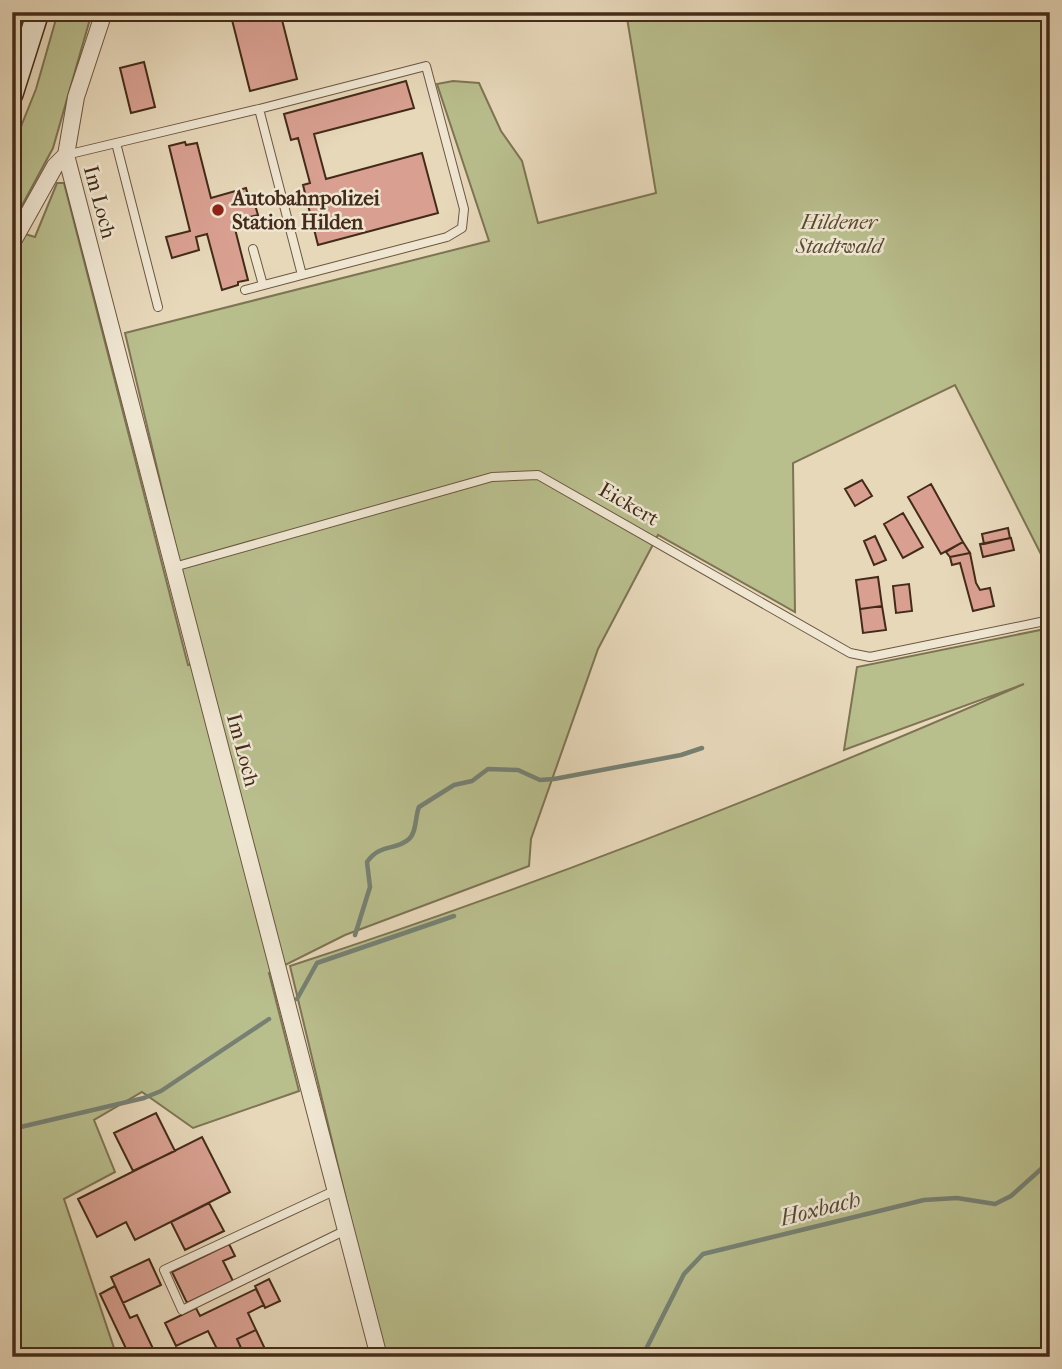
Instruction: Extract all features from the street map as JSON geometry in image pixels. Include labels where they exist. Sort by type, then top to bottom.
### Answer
[{"type":"main road","points":[[12,94],[38,12]]},
{"type":"street","points":[[12,243],[55,166],[66,155],[76,97],[104,12]]},
{"type":"street","name":"Im Loch","points":[[66,155],[379,1355]]},
{"type":"lane","points":[[66,155],[259,109],[426,65],[460,196],[464,220],[455,233],[245,290]]},
{"type":"lane","points":[[259,109],[302,275]]},
{"type":"lane","points":[[116,143],[158,307]]},
{"type":"lane","points":[[253,249],[263,285]]},
{"type":"lane","name":"Eickert","points":[[174,568],[492,477],[538,475],[850,653],[870,657],[1050,620]]},
{"type":"lane","points":[[336,1190],[164,1270],[182,1310],[346,1230]]},
{"type":"lane","points":[[328,1357],[379,1355]]},
{"type":"green space","points":[[58,12],[92,12],[53,148],[12,224],[12,149],[36,89]]},
{"type":"green space","name":"Hildener Stadtwald","points":[[626,12],[1050,12],[1050,572],[955,385],[793,463],[795,612],[658,535],[598,649],[531,839],[529,866],[345,935],[269,973],[299,1091],[193,1128],[142,1092],[94,1120],[115,1172],[64,1199],[117,1357],[20,1357],[12,1334],[12,230],[35,237],[57,183],[64,183],[188,665],[203,662],[125,333],[489,241],[437,84],[453,81],[479,83],[501,131],[522,161],[538,223],[656,193]]},
{"type":"green space","points":[[1050,628],[1050,1357],[384,1357],[290,966],[569,869],[843,761],[1024,684],[844,750],[857,667]]},
{"type":"building","points":[[230,12],[280,12],[297,79],[250,91]]},
{"type":"building","points":[[144,62],[155,107],[131,113],[120,68]]},
{"type":"building","points":[[406,81],[414,108],[314,134],[326,179],[422,153],[438,213],[318,245],[303,185],[310,183],[298,138],[291,140],[284,114]]},
{"type":"building","points":[[185,142],[186,145],[197,143],[211,198],[246,188],[249,199],[253,198],[258,215],[233,221],[248,280],[222,290],[207,234],[196,237],[199,250],[172,258],[166,237],[190,231],[169,146]]},
{"type":"building","points":[[862,480],[872,496],[855,506],[845,489]]},
{"type":"building","points":[[931,484],[963,542],[941,554],[908,497]]},
{"type":"building","points":[[903,513],[923,547],[903,558],[884,524]]},
{"type":"building","points":[[1008,528],[1010,538],[984,544],[982,534]]},
{"type":"building","points":[[875,536],[886,560],[874,565],[864,541]]},
{"type":"building","points":[[1011,538],[1014,550],[983,557],[980,544]]},
{"type":"building","points":[[963,542],[970,553],[950,557],[946,552]]},
{"type":"building","points":[[970,553],[976,583],[980,590],[990,588],[994,606],[973,611],[960,563],[952,565],[950,557]]},
{"type":"building","points":[[878,577],[882,606],[860,609],[856,580]]},
{"type":"building","points":[[909,584],[912,611],[896,613],[893,586]]},
{"type":"building","points":[[882,606],[886,630],[863,633],[860,609]]},
{"type":"building","points":[[156,1113],[175,1151],[133,1171],[114,1133]]},
{"type":"building","points":[[202,1137],[230,1192],[135,1240],[126,1222],[97,1237],[78,1199]]},
{"type":"building","points":[[209,1203],[224,1231],[185,1250],[171,1222]]},
{"type":"building","points":[[229,1244],[235,1256],[223,1261],[233,1281],[187,1303],[172,1272]]},
{"type":"building","points":[[149,1259],[161,1285],[123,1303],[111,1277]]},
{"type":"building","points":[[269,1279],[280,1301],[265,1308],[255,1286]]},
{"type":"building","points":[[115,1286],[130,1318],[137,1315],[157,1357],[130,1357],[100,1294]]},
{"type":"building","points":[[256,1289],[264,1305],[248,1313],[256,1330],[237,1339],[245,1357],[221,1357],[208,1331],[176,1346],[165,1323],[196,1308],[200,1316]]},
{"type":"building","points":[[256,1330],[265,1349],[245,1357],[237,1339]]},
{"type":"waterway","points":[[355,935],[370,887],[367,862],[377,852],[409,839],[419,807],[454,785],[472,781],[488,769],[518,770],[540,780],[554,779],[681,755],[702,748]]},
{"type":"waterway","points":[[297,999],[317,963],[454,916]]},
{"type":"waterway","points":[[12,1129],[144,1098],[161,1091],[269,1019]]},
{"type":"waterway","name":"Hoxbach","points":[[642,1357],[684,1274],[703,1254],[924,1200],[957,1198],[995,1204],[1011,1196],[1050,1161]]},
{"type":"place","name":"Autobahnpolizei Station Hilden","points":[[218,210]]}]
